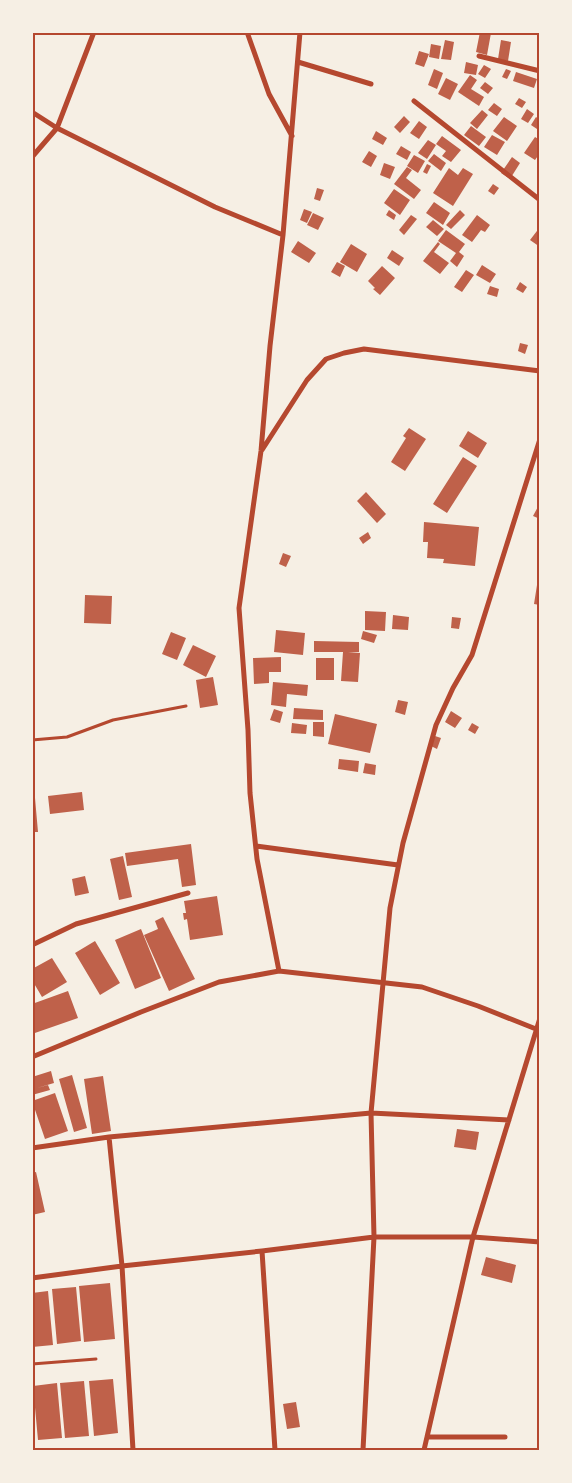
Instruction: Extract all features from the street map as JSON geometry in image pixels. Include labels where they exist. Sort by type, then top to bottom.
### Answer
[{"type":"street","points":[[32,157],[57,128],[94,32]]},
{"type":"street","points":[[246,32],[269,94],[292,137]]},
{"type":"street","points":[[278,971],[256,846],[250,793],[240,608],[261,451],[270,346],[283,235],[300,32]]},
{"type":"street","points":[[479,56],[540,71]]},
{"type":"street","points":[[298,62],[371,84]]},
{"type":"street","points":[[414,101],[540,200]]},
{"type":"street","points":[[32,112],[57,128],[215,207],[283,235]]},
{"type":"street","points":[[261,451],[307,380],[326,359],[344,353],[364,349],[540,371]]},
{"type":"street","points":[[363,1450],[374,1236],[371,1113],[390,908],[403,843],[436,725],[453,688],[472,655],[540,439]]},
{"type":"street","points":[[256,846],[398,865]]},
{"type":"street","points":[[32,945],[76,924],[188,893]]},
{"type":"street","points":[[32,1057],[219,982],[278,971],[422,987],[478,1006],[536,1029]]},
{"type":"street","points":[[424,1450],[473,1237],[540,1018]]},
{"type":"street","points":[[32,1148],[109,1137],[371,1113],[510,1120]]},
{"type":"street","points":[[109,1137],[122,1266],[133,1450]]},
{"type":"street","points":[[32,1278],[374,1236],[473,1237],[540,1242]]},
{"type":"street","points":[[262,1251],[275,1450]]},
{"type":"street","points":[[427,1437],[505,1437]]},
{"type":"lane","points":[[32,740],[67,737],[112,720],[186,706]]},
{"type":"lane","points":[[32,1364],[96,1359]]},
{"type":"building","points":[[480,32],[491,33],[487,55],[476,52]]},
{"type":"building","points":[[445,40],[454,42],[451,60],[441,59]]},
{"type":"building","points":[[501,40],[511,42],[508,61],[498,59]]},
{"type":"building","points":[[431,44],[441,46],[439,59],[429,57]]},
{"type":"building","points":[[419,51],[429,54],[424,67],[415,64]]},
{"type":"building","points":[[466,62],[478,65],[476,75],[464,73]]},
{"type":"building","points":[[484,65],[491,69],[485,78],[478,74]]},
{"type":"building","points":[[434,69],[443,73],[437,89],[428,85]]},
{"type":"building","points":[[506,69],[511,71],[507,79],[502,77]]},
{"type":"building","points":[[516,72],[537,79],[534,88],[513,81]]},
{"type":"building","points":[[470,75],[477,80],[471,89],[484,97],[479,106],[458,92]]},
{"type":"building","points":[[446,78],[458,84],[450,100],[438,94]]},
{"type":"building","points":[[485,82],[493,88],[488,94],[480,88]]},
{"type":"building","points":[[519,98],[526,102],[522,108],[515,104]]},
{"type":"building","points":[[494,103],[502,109],[497,116],[488,110]]},
{"type":"building","points":[[527,109],[534,114],[528,123],[521,119]]},
{"type":"building","points":[[482,110],[488,115],[477,129],[470,123]]},
{"type":"building","points":[[404,116],[410,122],[400,133],[394,127]]},
{"type":"building","points":[[504,117],[517,126],[507,141],[493,131]]},
{"type":"building","points":[[536,117],[540,120],[540,131],[531,125]]},
{"type":"building","points":[[419,121],[427,127],[419,139],[410,133]]},
{"type":"building","points":[[471,126],[486,137],[479,146],[464,135]]},
{"type":"building","points":[[376,131],[387,138],[383,145],[372,139]]},
{"type":"building","points":[[492,135],[505,142],[497,155],[484,147]]},
{"type":"building","points":[[442,136],[461,150],[451,162],[442,156],[446,151],[436,144]]},
{"type":"building","points":[[535,137],[540,140],[540,153],[535,160],[524,153]]},
{"type":"building","points":[[428,140],[436,145],[427,159],[418,153]]},
{"type":"building","points":[[401,146],[411,152],[407,160],[396,154]]},
{"type":"building","points":[[369,151],[377,156],[371,167],[362,162]]},
{"type":"building","points":[[434,154],[446,163],[441,171],[428,161]]},
{"type":"building","points":[[414,155],[425,161],[418,173],[407,166]]},
{"type":"building","points":[[512,157],[520,163],[510,179],[501,173]]},
{"type":"building","points":[[384,163],[395,167],[390,179],[380,175]]},
{"type":"building","points":[[427,164],[431,166],[427,174],[423,172]]},
{"type":"building","points":[[407,167],[412,170],[406,178],[421,190],[414,199],[394,184]]},
{"type":"building","points":[[449,168],[458,175],[463,168],[473,174],[453,206],[433,193]]},
{"type":"building","points":[[493,184],[499,188],[494,195],[488,191]]},
{"type":"building","points":[[317,188],[324,190],[320,201],[314,199]]},
{"type":"building","points":[[394,189],[410,200],[400,215],[384,203]]},
{"type":"building","points":[[434,202],[450,213],[443,225],[426,213]]},
{"type":"building","points":[[304,209],[312,212],[307,223],[300,220]]},
{"type":"building","points":[[389,210],[396,215],[394,220],[386,215]]},
{"type":"building","points":[[460,210],[465,215],[451,229],[446,225]]},
{"type":"building","points":[[313,213],[324,218],[318,230],[307,225]]},
{"type":"building","points":[[411,215],[417,219],[404,235],[399,230]]},
{"type":"building","points":[[477,215],[490,225],[485,232],[481,230],[472,242],[462,235]]},
{"type":"building","points":[[433,220],[444,229],[437,236],[426,227]]},
{"type":"building","points":[[540,227],[540,247],[530,240]]},
{"type":"building","points":[[446,230],[465,244],[459,252],[464,256],[457,267],[450,261],[456,253],[438,241]]},
{"type":"building","points":[[298,241],[316,253],[309,263],[291,252]]},
{"type":"building","points":[[438,242],[440,244],[434,252],[449,263],[440,274],[423,261]]},
{"type":"building","points":[[351,244],[367,254],[357,272],[340,262]]},
{"type":"building","points":[[392,250],[404,258],[399,266],[387,258]]},
{"type":"building","points":[[337,262],[345,266],[340,277],[331,272]]},
{"type":"building","points":[[482,265],[496,274],[490,283],[476,275]]},
{"type":"building","points":[[382,266],[395,278],[380,295],[368,281]]},
{"type":"building","points":[[466,270],[474,275],[462,292],[454,287]]},
{"type":"building","points":[[520,282],[527,287],[523,293],[516,289]]},
{"type":"building","points":[[490,286],[499,289],[497,297],[487,294]]},
{"type":"building","points":[[520,343],[528,345],[525,354],[518,351]]},
{"type":"building","points":[[409,428],[426,439],[405,471],[391,462],[406,438],[403,436]]},
{"type":"building","points":[[468,431],[487,443],[478,458],[459,446]]},
{"type":"building","points":[[463,457],[477,466],[447,513],[433,504]]},
{"type":"building","points":[[366,492],[386,514],[377,523],[357,501]]},
{"type":"building","points":[[540,503],[540,519],[533,516]]},
{"type":"building","points":[[424,522],[479,527],[475,566],[443,563],[444,559],[427,558],[428,542],[423,542]]},
{"type":"building","points":[[368,532],[371,538],[363,544],[359,538]]},
{"type":"building","points":[[283,553],[291,556],[286,567],[279,564]]},
{"type":"building","points":[[537,585],[540,586],[540,605],[534,604]]},
{"type":"building","points":[[85,595],[112,596],[111,624],[84,623]]},
{"type":"building","points":[[365,611],[386,612],[385,631],[365,630]]},
{"type":"building","points":[[393,615],[409,617],[408,630],[392,629]]},
{"type":"building","points":[[452,617],[461,618],[459,629],[451,628]]},
{"type":"building","points":[[276,630],[305,633],[303,655],[274,652]]},
{"type":"building","points":[[363,631],[377,635],[374,643],[361,639]]},
{"type":"building","points":[[171,632],[186,638],[177,660],[162,654]]},
{"type":"building","points":[[314,641],[359,642],[359,652],[348,652],[360,653],[358,682],[341,681],[343,652],[314,652]]},
{"type":"building","points":[[193,645],[216,656],[206,677],[183,665]]},
{"type":"building","points":[[281,657],[281,672],[269,672],[269,683],[254,684],[253,658]]},
{"type":"building","points":[[316,658],[334,658],[334,680],[316,680]]},
{"type":"building","points":[[213,677],[218,705],[200,708],[196,680]]},
{"type":"building","points":[[273,682],[308,685],[307,696],[287,694],[286,707],[271,705]]},
{"type":"building","points":[[398,700],[408,702],[405,715],[395,712]]},
{"type":"building","points":[[294,708],[323,710],[323,720],[293,719]]},
{"type":"building","points":[[274,709],[283,712],[280,723],[270,720]]},
{"type":"building","points":[[451,711],[462,718],[455,728],[445,722]]},
{"type":"building","points":[[335,714],[377,724],[370,753],[328,744]]},
{"type":"building","points":[[313,722],[324,722],[324,737],[313,736]]},
{"type":"building","points":[[292,723],[307,725],[306,734],[291,733]]},
{"type":"building","points":[[472,723],[479,727],[475,734],[468,730]]},
{"type":"building","points":[[435,736],[441,738],[437,749],[431,746]]},
{"type":"building","points":[[339,759],[359,761],[358,772],[338,769]]},
{"type":"building","points":[[365,763],[376,765],[375,775],[363,773]]},
{"type":"building","points":[[82,792],[84,810],[50,814],[48,796]]},
{"type":"building","points":[[32,798],[35,798],[38,832],[32,832]]},
{"type":"building","points":[[191,844],[196,885],[182,887],[178,859],[127,866],[125,853]]},
{"type":"building","points":[[123,856],[132,897],[119,900],[110,859]]},
{"type":"building","points":[[85,876],[89,893],[75,896],[72,879]]},
{"type":"building","points":[[217,896],[223,935],[190,940],[187,919],[184,920],[183,913],[186,913],[184,901]]},
{"type":"building","points":[[163,917],[195,979],[169,991],[144,935],[158,929],[155,921]]},
{"type":"building","points":[[141,929],[161,978],[135,989],[115,940]]},
{"type":"building","points":[[95,941],[120,983],[100,995],[75,953]]},
{"type":"building","points":[[52,958],[67,982],[42,997],[32,980],[32,969]]},
{"type":"building","points":[[68,991],[78,1018],[32,1034],[32,1004]]},
{"type":"building","points":[[51,1071],[54,1083],[37,1088],[48,1085],[50,1090],[32,1095],[32,1077]]},
{"type":"building","points":[[72,1075],[87,1128],[74,1132],[59,1079]]},
{"type":"building","points":[[103,1076],[111,1131],[92,1134],[84,1079]]},
{"type":"building","points":[[55,1093],[68,1131],[45,1139],[32,1101]]},
{"type":"building","points":[[457,1129],[479,1132],[476,1150],[454,1147]]},
{"type":"building","points":[[36,1172],[45,1212],[32,1215],[32,1173]]},
{"type":"building","points":[[486,1257],[516,1265],[512,1283],[481,1275]]},
{"type":"building","points":[[110,1283],[115,1339],[84,1342],[79,1286]]},
{"type":"building","points":[[76,1287],[81,1341],[57,1344],[52,1289]]},
{"type":"building","points":[[48,1291],[53,1345],[32,1347],[32,1293]]},
{"type":"building","points":[[113,1379],[118,1433],[94,1436],[89,1381]]},
{"type":"building","points":[[84,1381],[89,1436],[65,1438],[60,1383]]},
{"type":"building","points":[[57,1383],[62,1438],[38,1440],[33,1386]]},
{"type":"building","points":[[296,1402],[300,1427],[287,1429],[283,1404]]}]
